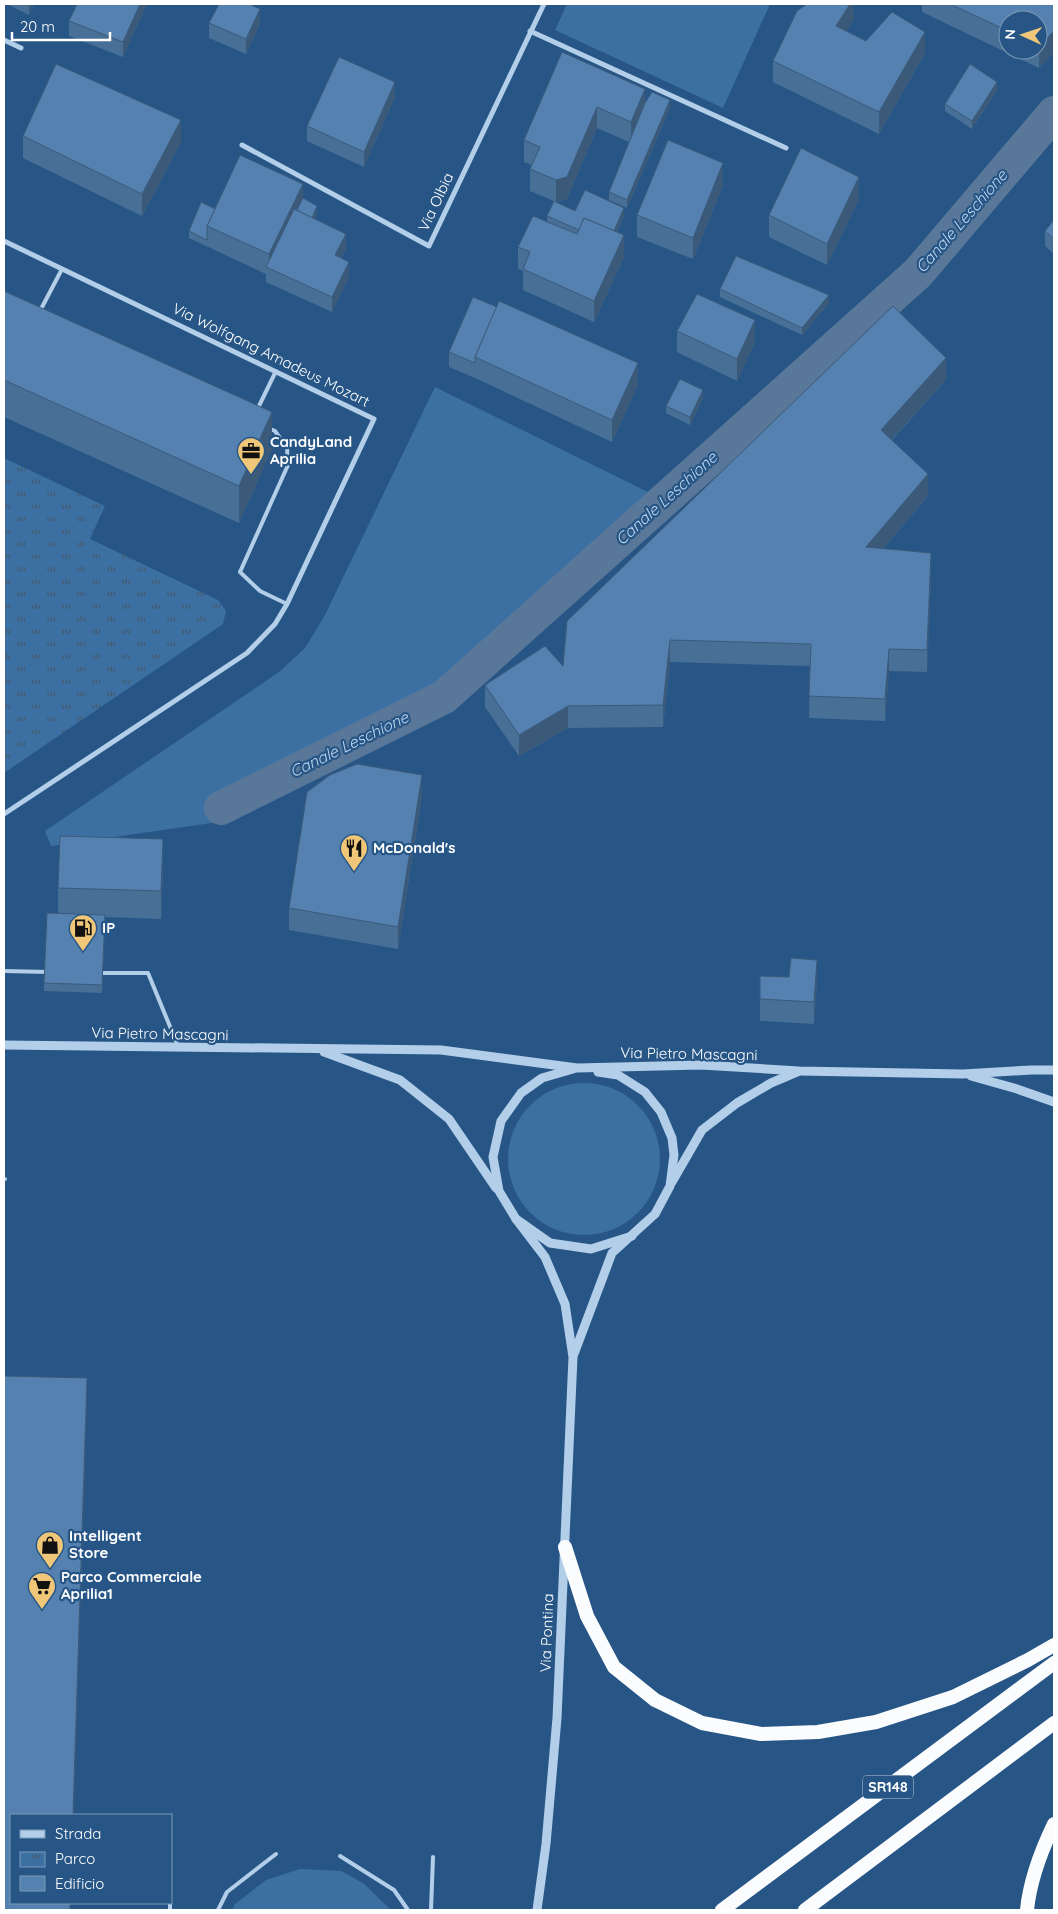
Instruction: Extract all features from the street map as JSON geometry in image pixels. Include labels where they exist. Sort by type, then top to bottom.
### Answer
[{"type":"highway","points":[[565,1547],[587,1616],[614,1667],[655,1700],[702,1723],[761,1734],[818,1732],[876,1722],[953,1697],[1054,1645]]},
{"type":"highway","name":"SR148","points":[[722,1910],[1054,1663]]},
{"type":"highway","points":[[805,1910],[1054,1723]]},
{"type":"highway","points":[[1027,1910],[1034,1871],[1043,1846],[1054,1824]]},
{"type":"street","name":"Via Olbia","points":[[242,145],[429,246],[544,4]]},
{"type":"street","points":[[530,31],[786,148]]},
{"type":"street","points":[[4,40],[20,48]]},
{"type":"street","name":"Via Wolfgang Amadeus Mozart","points":[[4,241],[374,419],[287,604],[275,624],[247,653],[4,814]]},
{"type":"street","name":"Via Pietro Mascagni","points":[[4,1045],[441,1050],[618,1075],[645,1092],[661,1112],[672,1138],[674,1155],[670,1186]]},
{"type":"street","name":"Via Pietro Mascagni","points":[[316,1050],[400,1080],[449,1119],[516,1219],[545,1257],[566,1304],[573,1357]]},
{"type":"street","name":"Via Pietro Mascagni","points":[[499,1191],[493,1157],[501,1121],[521,1093],[542,1078],[577,1068],[701,1065],[800,1071],[963,1074]]},
{"type":"street","points":[[963,1074],[1054,1070]]},
{"type":"street","name":"Via Pietro Mascagni","points":[[573,1357],[612,1253],[655,1214],[702,1130],[737,1103],[771,1083],[800,1071]]},
{"type":"street","points":[[963,1074],[1054,1102]]},
{"type":"street","name":"Via Pietro Mascagni","points":[[516,1219],[550,1243],[583,1248],[591,1249],[632,1236]]},
{"type":"street","name":"Via Pontina","points":[[537,1910],[546,1844],[557,1718],[573,1357]]},
{"type":"lane","points":[[38,315],[62,269]]},
{"type":"lane","points":[[255,413],[276,371]]},
{"type":"lane","points":[[259,424],[275,431],[287,448],[288,465],[240,572],[260,591],[287,604]]},
{"type":"lane","points":[[4,971],[54,972]]},
{"type":"lane","points":[[93,973],[148,973],[179,1048]]},
{"type":"lane","points":[[218,1910],[227,1892],[276,1854]]},
{"type":"lane","points":[[340,1856],[394,1890],[408,1910]]},
{"type":"lane","points":[[431,1910],[433,1857]]},
{"type":"green space","points":[[567,4],[770,4],[723,108],[555,30]]},
{"type":"green space","points":[[435,387],[654,495],[437,693],[213,799],[219,822],[51,846],[45,831],[279,672],[305,648],[324,617]]},
{"type":"green space","points":[[4,458],[105,506],[90,539],[218,600],[226,611],[223,624],[4,773]]},
{"type":"green space","points":[[584,1083],[613,1089],[638,1105],[654,1130],[660,1159],[654,1188],[638,1213],[613,1229],[584,1235],[555,1229],[530,1213],[514,1188],[508,1159],[514,1130],[530,1105],[555,1089]]},
{"type":"green space","points":[[300,1869],[341,1871],[363,1883],[391,1910],[232,1910],[235,1904],[266,1880]]},
{"type":"building","points":[[77,4],[140,4],[123,42],[69,21]]},
{"type":"building","points":[[219,4],[249,4],[260,9],[246,39],[209,23]]},
{"type":"building","points":[[807,4],[850,4],[836,26],[866,41],[892,12],[925,32],[879,112],[773,61],[797,11]]},
{"type":"building","points":[[950,4],[1054,4],[1054,31],[1048,37],[1048,10],[998,10],[998,26]]},
{"type":"building","points":[[562,52],[645,89],[631,122],[597,107],[567,177],[556,180],[530,169],[540,147],[524,140]]},
{"type":"building","points":[[339,57],[395,82],[364,152],[307,126]]},
{"type":"building","points":[[56,64],[181,120],[142,194],[23,136]]},
{"type":"building","points":[[970,64],[997,82],[972,121],[945,104]]},
{"type":"building","points":[[652,92],[670,100],[627,200],[609,192],[645,103]]},
{"type":"building","points":[[668,140],[723,163],[693,238],[637,215]]},
{"type":"building","points":[[801,148],[859,177],[827,244],[769,215]]},
{"type":"building","points":[[240,155],[303,184],[269,254],[207,226]]},
{"type":"building","points":[[585,190],[624,208],[614,231],[584,218],[579,230],[547,216],[554,201],[575,211]]},
{"type":"building","points":[[303,198],[317,206],[312,218],[297,210]]},
{"type":"building","points":[[201,202],[215,209],[207,226],[207,240],[189,231]]},
{"type":"building","points":[[294,209],[346,234],[335,255],[349,262],[332,297],[266,267]]},
{"type":"building","points":[[533,216],[577,234],[584,218],[624,235],[594,301],[523,269],[530,252],[518,247]]},
{"type":"building","points":[[1054,220],[1054,239],[1045,231]]},
{"type":"building","points":[[736,256],[829,295],[802,328],[720,289]]},
{"type":"building","points":[[4,291],[272,412],[239,486],[4,380]]},
{"type":"building","points":[[697,294],[755,320],[737,359],[677,331]]},
{"type":"building","points":[[473,297],[497,307],[475,357],[475,363],[449,352]]},
{"type":"building","points":[[499,301],[638,363],[612,420],[475,357]]},
{"type":"building","points":[[893,306],[946,358],[881,430],[928,474],[866,547],[931,553],[927,650],[889,649],[885,699],[809,696],[811,644],[670,640],[663,705],[568,706],[519,735],[485,685],[545,646],[563,666],[567,621]]},
{"type":"building","points":[[680,379],[703,390],[690,417],[666,406]]},
{"type":"building","name":"McDonald's","points":[[357,764],[422,775],[398,927],[289,908],[307,792],[330,775]]},
{"type":"building","points":[[60,836],[163,839],[161,891],[58,888]]},
{"type":"building","points":[[47,913],[105,915],[102,985],[44,983]]},
{"type":"building","points":[[791,958],[817,960],[814,1002],[760,999],[760,976],[789,977]]},
{"type":"building","name":"Parco Commerciale Aprilia1","points":[[4,1376],[87,1378],[73,1814],[10,1814],[10,1904],[70,1904],[70,1910],[4,1910]]},
{"type":"waterway","name":"Canale Leschione","points":[[221,808],[444,697],[918,273],[1054,113]]},
{"type":"place","name":"CandyLand Aprilia","points":[[251,475]]},
{"type":"place","name":"McDonald's","points":[[354,872]]},
{"type":"place","name":"IP","points":[[83,952]]},
{"type":"place","name":"Intelligent Store","points":[[50,1569]]},
{"type":"place","name":"Parco Commerciale Aprilia1","points":[[42,1610]]}]
